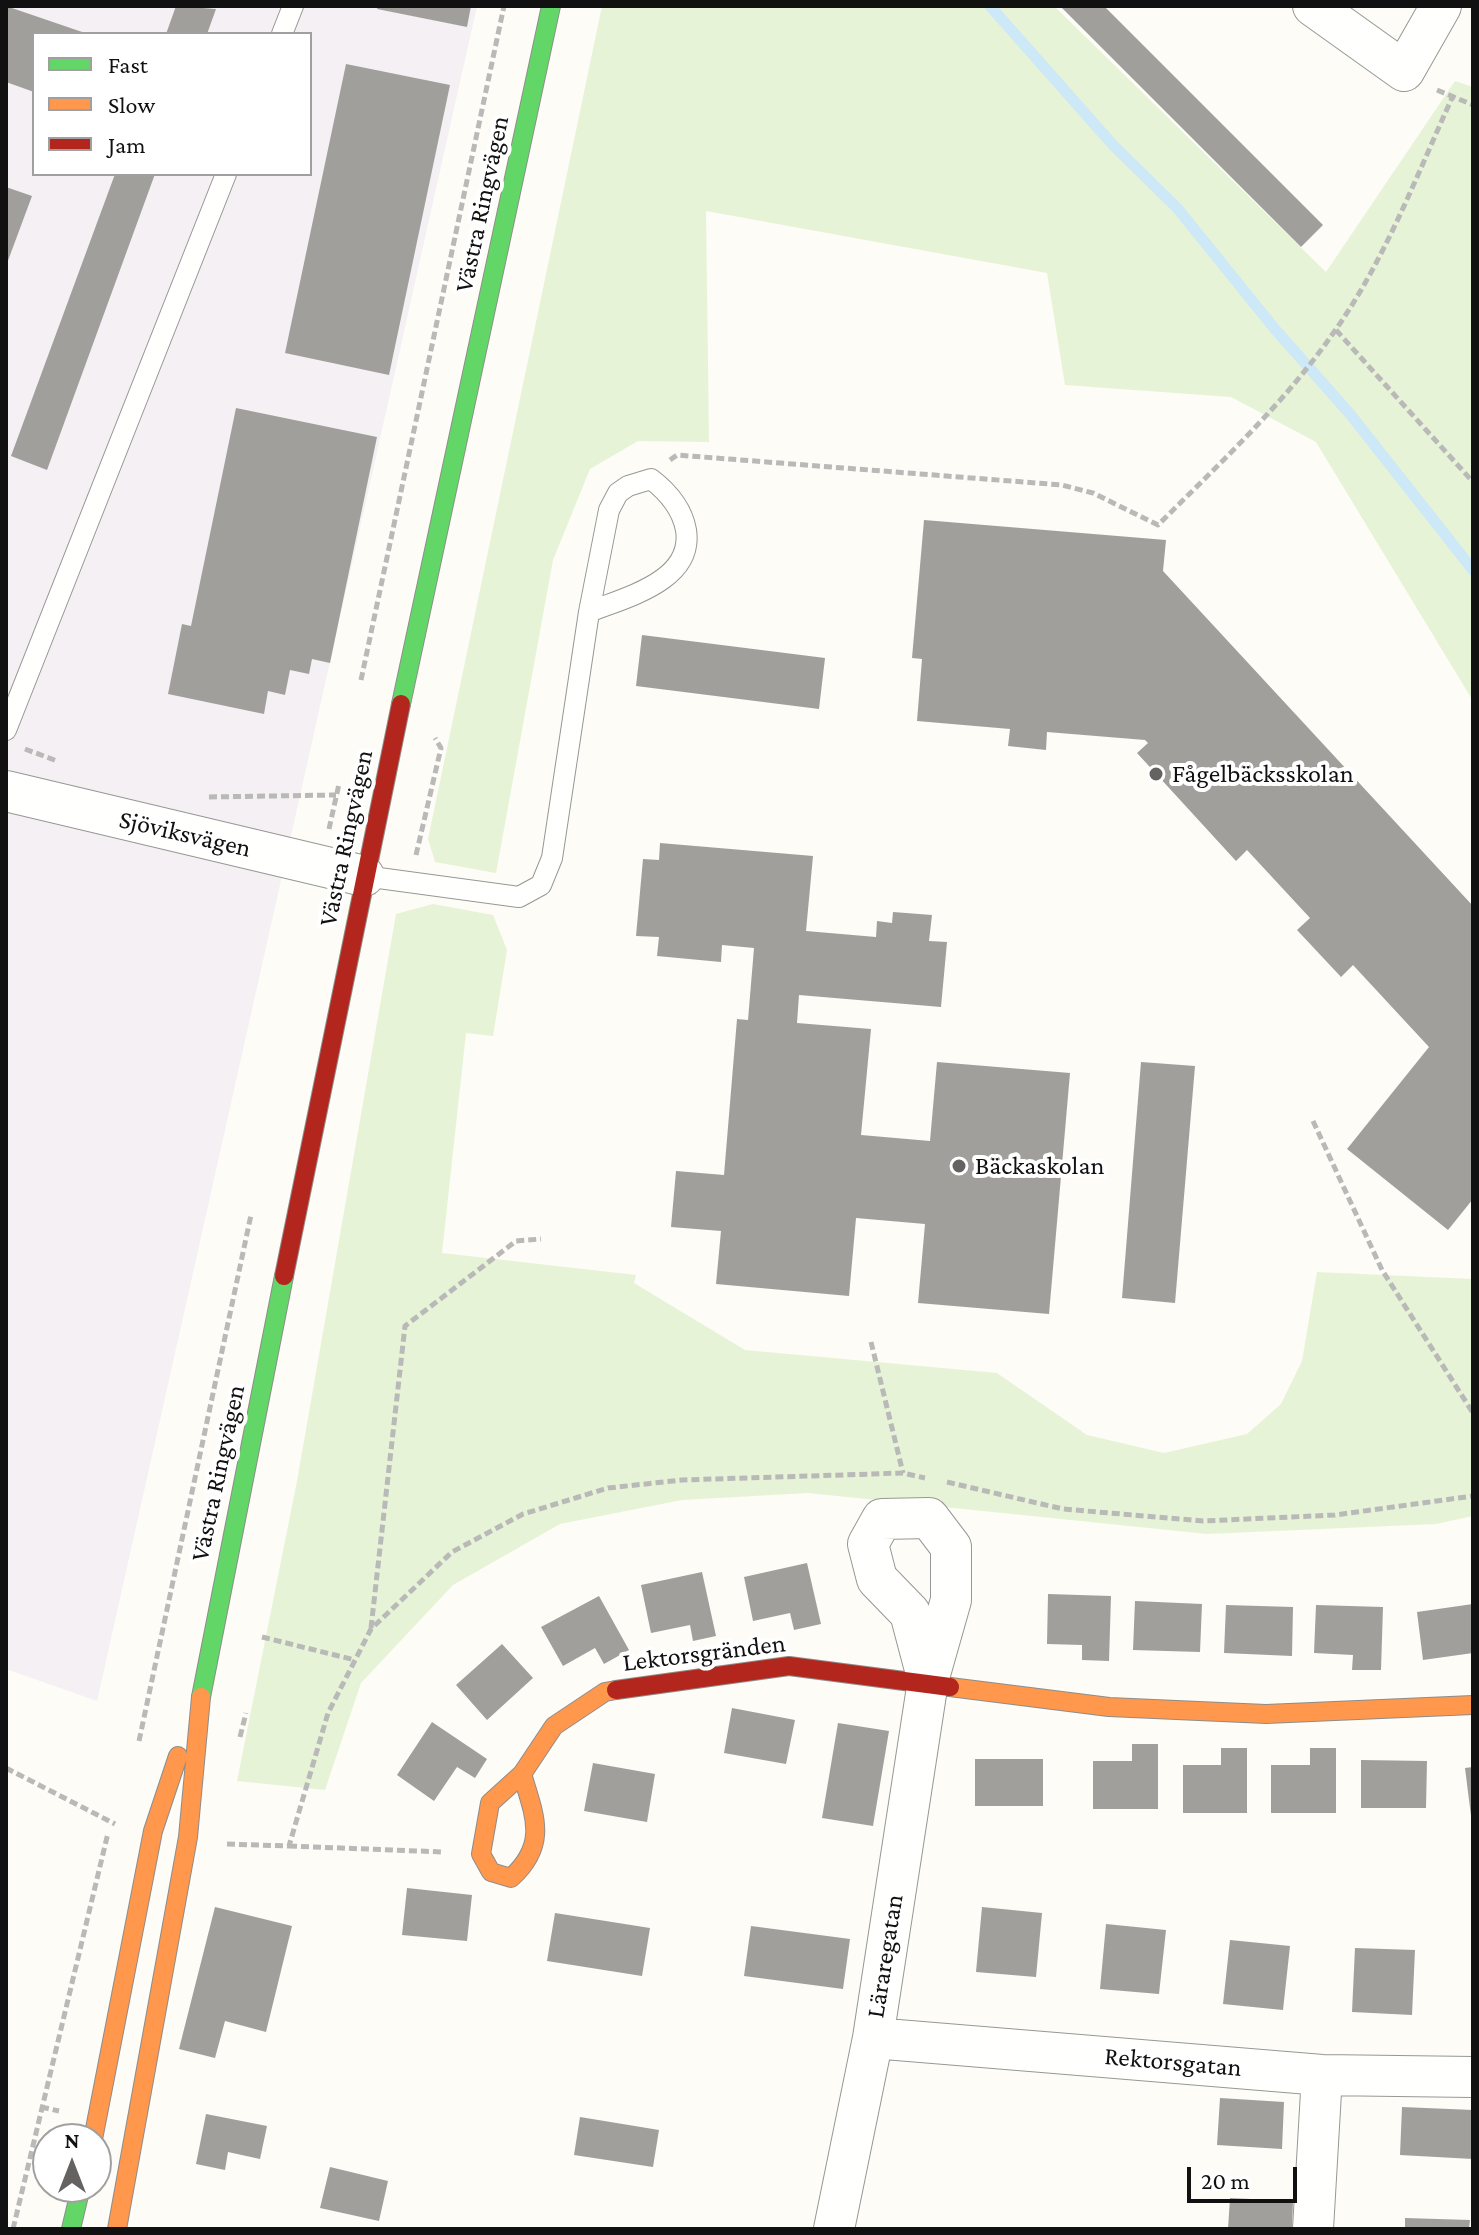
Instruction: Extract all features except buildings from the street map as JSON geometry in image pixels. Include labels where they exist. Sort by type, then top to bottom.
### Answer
[{"type":"main road","name":"Västra Ringvägen","points":[[117,2229],[188,1837],[202,1682],[364,876],[551,6]]},
{"type":"main road","name":"Lektorsgränden","points":[[481,1854],[490,1803],[522,1774],[554,1726],[605,1692],[789,1666],[928,1681]]},
{"type":"main road","points":[[928,1681],[1109,1707],[1266,1714],[1473,1705]]},
{"type":"main road","name":"Västra Ringvägen","points":[[96,2123],[153,1831],[202,1682]]},
{"type":"main road","points":[[481,1854],[491,1872],[511,1878],[527,1866],[538,1841],[536,1821],[522,1774]]},
{"type":"main road","points":[[71,2229],[77,2203]]},
{"type":"street","points":[[1313,6],[1404,71],[1441,6]]},
{"type":"street","name":"Sjöviksvägen","points":[[6,791],[364,876]]},
{"type":"street","name":"Läraregatan","points":[[834,2229],[873,2038],[928,1681],[951,1600],[951,1547],[929,1518],[882,1519],[868,1544],[877,1579],[910,1613],[928,1681]]},
{"type":"street","name":"Rektorsgatan","points":[[873,2038],[1322,2075],[1473,2077]]},
{"type":"street","points":[[1313,2229],[1322,2075]]},
{"type":"lane","points":[[283,32],[293,6]]},
{"type":"lane","points":[[6,730],[225,176]]},
{"type":"lane","points":[[364,876],[519,897],[541,885],[552,858],[589,612],[609,510],[618,493],[628,486],[651,479],[669,495],[684,518],[687,540],[683,559],[664,579],[589,612]]},
{"type":"path","points":[[360,685],[504,6]]},
{"type":"path","points":[[651,479],[677,455],[1062,485],[1093,493],[1158,525],[1277,406],[1336,330],[1395,225],[1452,98],[1473,105]]},
{"type":"path","points":[[1336,330],[1473,482]]},
{"type":"path","points":[[410,884],[441,748],[435,738]]},
{"type":"path","points":[[20,747],[61,762]]},
{"type":"path","points":[[321,867],[342,771]]},
{"type":"path","points":[[200,797],[336,795]]},
{"type":"path","points":[[1313,1121],[1382,1270],[1473,1413]]},
{"type":"path","points":[[137,1749],[254,1200]]},
{"type":"path","points":[[371,1629],[405,1326],[516,1241],[541,1239]]},
{"type":"path","points":[[871,1342],[903,1473],[909,1519]]},
{"type":"path","points":[[289,1846],[328,1713],[371,1629],[452,1552],[523,1514],[608,1488],[682,1480],[903,1473],[931,1479]]},
{"type":"path","points":[[945,1482],[1063,1509],[1203,1521],[1335,1515],[1473,1496]]},
{"type":"path","points":[[262,1637],[355,1660]]},
{"type":"path","points":[[6,1768],[111,1823],[153,1831]]},
{"type":"path","points":[[13,2229],[80,1937],[116,1812]]},
{"type":"path","points":[[188,1837],[217,1843],[481,1854]]},
{"type":"shaded area","points":[[6,6],[477,6],[97,1701],[6,1669]]},
{"type":"green space","points":[[602,6],[1054,6],[1326,272],[1455,81],[1473,87],[1473,701],[1316,442],[1231,397],[1065,385],[1047,273],[706,211],[709,442],[638,441],[590,469],[553,560],[496,873],[435,862],[428,839]]},
{"type":"green space","points":[[433,904],[493,915],[507,950],[493,1036],[466,1033],[442,1253],[636,1275],[634,1283],[745,1350],[997,1373],[1087,1435],[1164,1453],[1247,1434],[1281,1404],[1302,1361],[1317,1272],[1473,1279],[1473,1516],[1436,1524],[1207,1534],[808,1493],[682,1500],[560,1524],[453,1585],[361,1683],[325,1790],[237,1781],[297,1481],[396,914]]},
{"type":"waterway","points":[[990,6],[1113,145],[1178,209],[1274,328],[1350,414],[1473,570]]},
{"type":"traffic: fast","points":[[401,704],[551,6]]},
{"type":"traffic: fast","points":[[201,1697],[284,1276]]},
{"type":"traffic: fast","points":[[71,2229],[77,2203]]},
{"type":"traffic: slow","points":[[950,1687],[1109,1707],[1266,1714],[1473,1705]]},
{"type":"traffic: slow","points":[[522,1774],[534,1817],[534,1841],[523,1866],[511,1878],[491,1872],[481,1854],[490,1803],[522,1774],[554,1726],[605,1692],[616,1690]]},
{"type":"traffic: slow","points":[[117,2229],[188,1837],[201,1697]]},
{"type":"traffic: slow","points":[[96,2123],[153,1831],[178,1756]]},
{"type":"traffic: jam","points":[[284,1276],[401,704]]},
{"type":"traffic: jam","points":[[616,1690],[789,1666],[950,1687]]},
{"type":"place","name":"Fågelbäcksskolan","points":[[1156,774]]},
{"type":"place","name":"Bäckaskolan","points":[[959,1166]]}]
